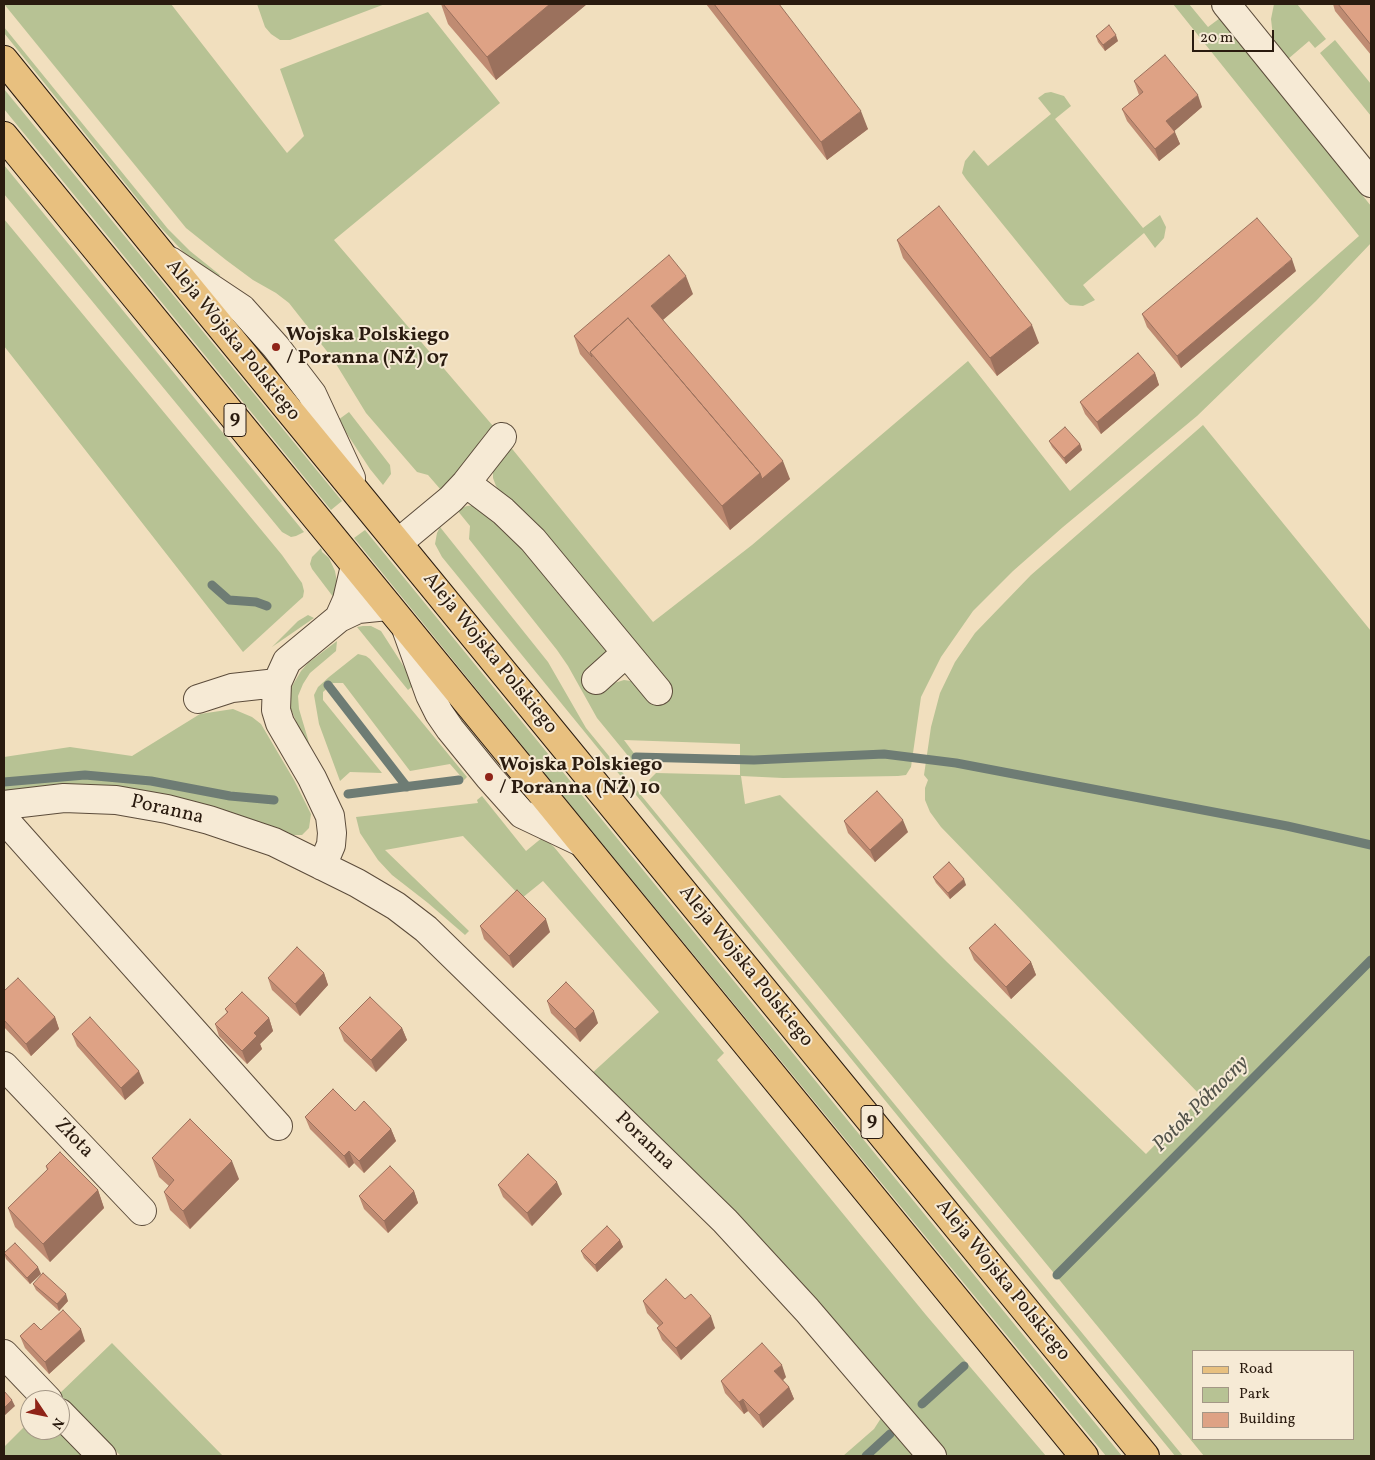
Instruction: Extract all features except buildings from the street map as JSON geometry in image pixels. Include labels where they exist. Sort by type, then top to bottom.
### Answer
[{"type":"main road","name":"Aleja Wojska Polskiego","points":[[4,60],[1145,1456]]},
{"type":"main road","name":"9","points":[[4,136],[1084,1456]]},
{"type":"street","points":[[1233,6],[1371,183]]},
{"type":"street","points":[[398,543],[451,499],[502,437]]},
{"type":"street","points":[[466,482],[503,511],[533,540],[658,691]]},
{"type":"street","points":[[339,618],[347,600],[355,566]]},
{"type":"street","points":[[322,866],[331,845],[330,816],[312,778],[280,723],[276,710],[276,682],[287,661],[339,618],[358,609],[388,606]]},
{"type":"street","points":[[596,680],[626,653]]},
{"type":"street","points":[[198,699],[232,688],[276,682]]},
{"type":"street","name":"Poranna","points":[[4,805],[64,798],[116,800],[167,809],[208,820],[274,842],[357,883],[396,906],[426,929],[725,1221],[807,1310],[932,1456]]},
{"type":"street","points":[[4,820],[278,1126]]},
{"type":"street","name":"Złota","points":[[4,1066],[142,1211]]},
{"type":"street","points":[[4,1354],[38,1390]]},
{"type":"street","points":[[70,1422],[102,1456]]},
{"type":"green space","points":[[4,4],[171,4],[287,153],[304,136],[280,69],[428,12],[500,103],[334,240],[493,426],[456,474],[441,490],[428,475],[417,472],[366,413],[333,359],[289,303],[253,280],[186,228]]},
{"type":"green space","points":[[257,4],[385,4],[290,40],[280,40],[265,27]]},
{"type":"green space","points":[[1173,4],[1189,4],[1208,27],[1220,18],[1371,206],[1371,243],[1316,301],[1197,416],[1063,527],[1013,571],[973,611],[941,657],[921,697],[911,767],[906,775],[783,778],[741,776],[745,804],[780,795],[947,962],[1146,1154],[1202,1097],[941,827],[930,812],[925,800],[925,788],[928,780],[924,775],[931,727],[940,693],[955,662],[975,633],[1031,575],[1203,425],[1371,631],[1371,1456],[1204,1456],[649,780],[656,773],[740,775],[740,744],[624,740],[642,764],[638,768],[597,718],[557,650],[469,539],[470,526],[457,510],[476,505],[517,537],[607,650],[605,657],[611,684],[624,680],[637,683],[496,486],[493,470],[509,445],[653,622],[752,545],[968,361],[1070,491],[1359,236]]},
{"type":"green space","points":[[1274,4],[1297,4],[1326,39],[1315,48],[1309,41],[1288,59],[1276,44],[1273,36],[1271,19]]},
{"type":"green space","points":[[4,27],[168,229],[190,251],[220,275],[217,278],[189,258],[161,228],[4,33]]},
{"type":"green space","points":[[1335,40],[1371,84],[1371,116],[1320,53]]},
{"type":"green space","points":[[4,89],[342,501],[331,510],[4,109]]},
{"type":"green space","points":[[1051,92],[1064,96],[1071,106],[1055,119],[1143,228],[1160,215],[1166,227],[1164,238],[1155,248],[1144,233],[1083,285],[1095,300],[1083,306],[1070,305],[1065,301],[962,173],[965,161],[974,150],[988,166],[1051,114],[1038,98],[1045,93]]},
{"type":"green space","points":[[4,165],[304,532],[291,537],[282,532],[4,194]]},
{"type":"green space","points":[[4,219],[282,555],[302,583],[303,597],[243,652],[4,346]]},
{"type":"green space","points":[[349,412],[390,465],[391,474],[383,485],[370,469],[338,420]]},
{"type":"green space","points":[[440,527],[548,662],[586,728],[1183,1456],[1175,1456],[442,557],[435,544]]},
{"type":"green space","points":[[365,530],[1122,1456],[1106,1456],[559,791],[354,538]]},
{"type":"green space","points":[[321,548],[322,552],[329,558],[335,571],[337,582],[334,598],[310,564],[312,557]]},
{"type":"green space","points":[[308,615],[314,618],[272,647],[298,621]]},
{"type":"green space","points":[[371,626],[381,631],[415,684],[408,690],[357,627]]},
{"type":"green space","points":[[337,641],[336,651],[310,673],[298,696],[299,709],[310,746],[298,726],[291,709],[291,688],[308,663]]},
{"type":"green space","points":[[358,654],[370,659],[467,777],[464,780],[450,764],[410,771],[343,683],[333,683],[323,692],[323,700],[382,773],[350,772],[340,781],[319,724],[314,695],[318,687]]},
{"type":"green space","points":[[233,709],[252,717],[261,724],[294,780],[311,814],[309,828],[302,835],[287,835],[4,797],[4,757],[70,747],[132,756],[200,714]]},
{"type":"green space","points":[[482,796],[526,851],[543,837],[554,847],[724,1053],[717,1060],[926,1315],[1046,1456],[944,1456],[590,1075],[659,1012],[543,881],[522,898],[463,836],[385,850],[469,931],[465,935],[392,875],[378,860],[360,833],[356,817],[478,803],[477,800]]},
{"type":"green space","points":[[112,1343],[223,1456],[121,1456],[70,1407],[70,1390],[63,1390]]},
{"type":"green space","points":[[883,1415],[920,1456],[843,1456],[874,1429]]},
{"type":"green space","points":[[20,1431],[20,1440],[68,1440],[83,1456],[4,1456],[4,1447]]},
{"type":"waterway","points":[[212,585],[229,600],[256,602],[267,606]]},
{"type":"waterway","points":[[328,685],[407,787]]},
{"type":"waterway","points":[[636,757],[754,760],[884,754],[956,763],[1287,826],[1371,845]]},
{"type":"waterway","points":[[4,782],[85,775],[151,781],[230,796],[274,800]]},
{"type":"waterway","points":[[348,794],[459,780]]},
{"type":"waterway","name":"Potok Północny","points":[[1057,1275],[1371,960]]},
{"type":"waterway","name":"Potok Północny","points":[[922,1404],[964,1366]]},
{"type":"waterway","name":"Potok Północny","points":[[866,1456],[890,1434]]},
{"type":"place","name":"Wojska Polskiego / Poranna (NŻ) 07","points":[[276,347]]},
{"type":"place","name":"Wojska Polskiego / Poranna (NŻ) 10","points":[[489,777]]}]
